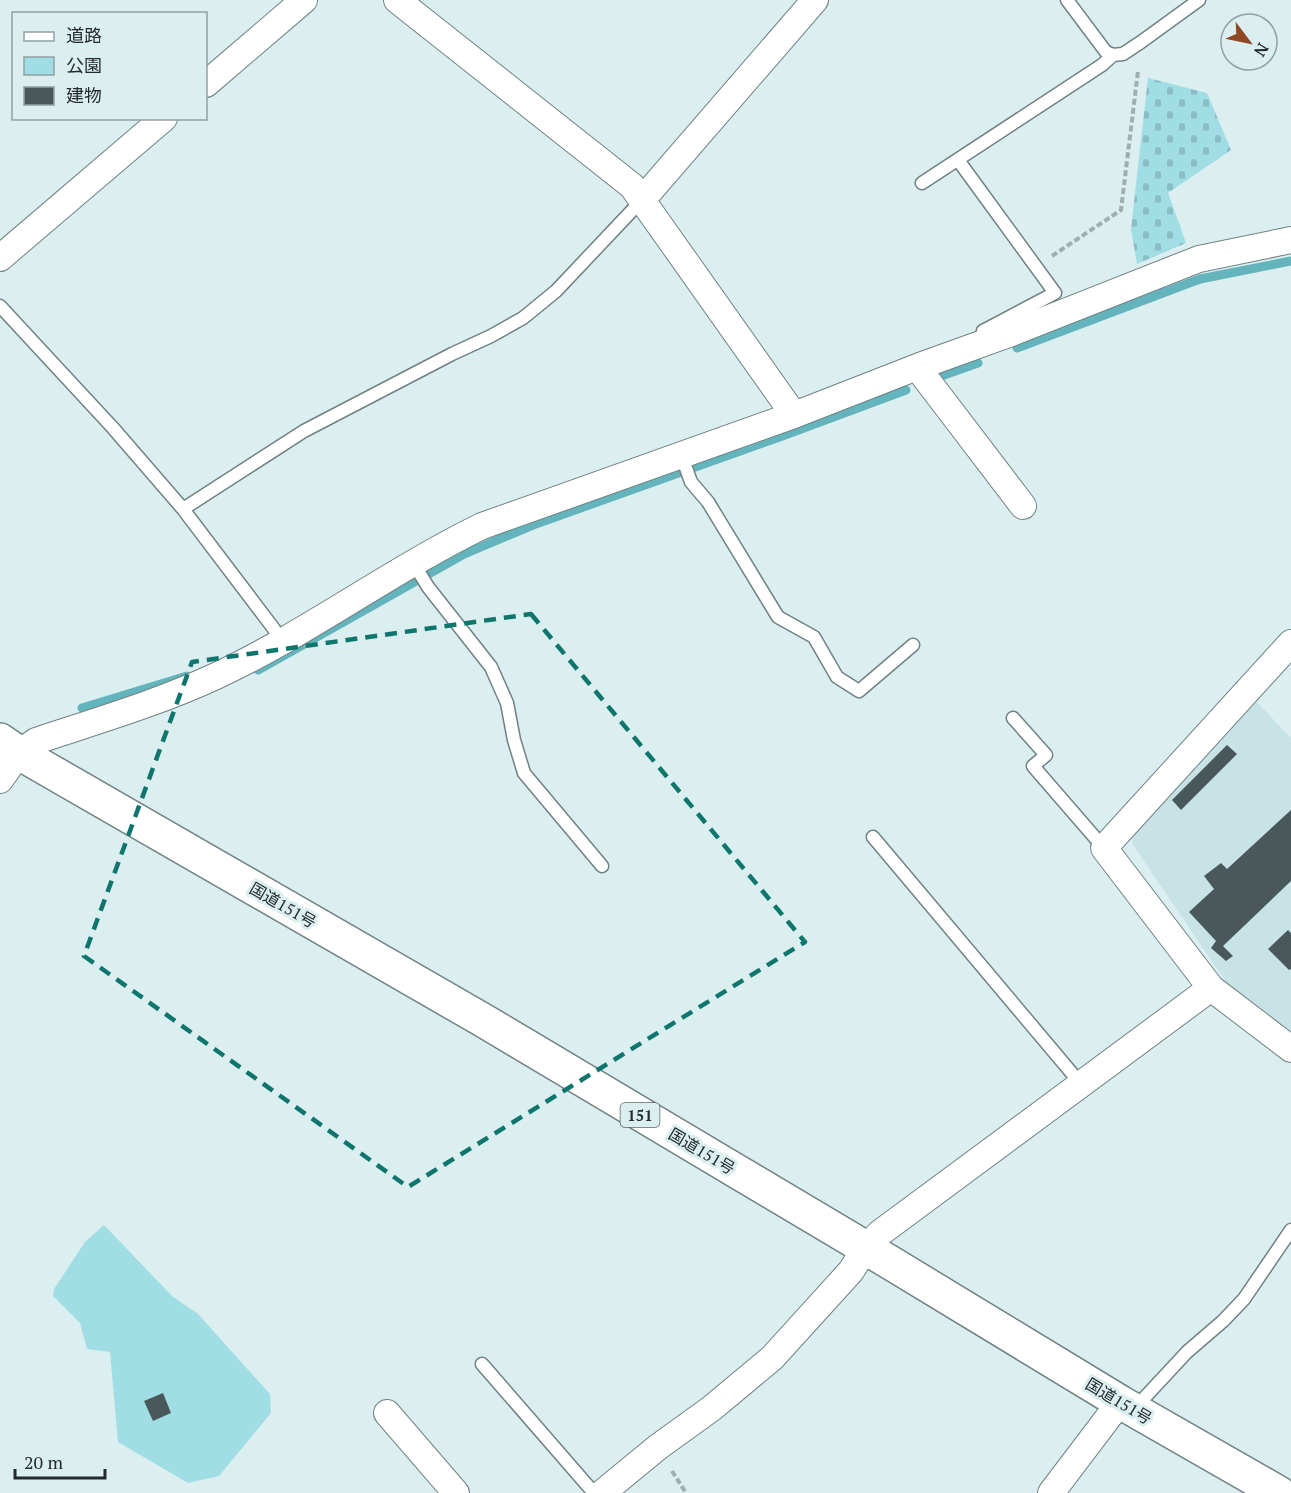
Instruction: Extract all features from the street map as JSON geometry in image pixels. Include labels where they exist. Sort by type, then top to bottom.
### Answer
[{"type":"highway","name":"国道151号","points":[[9,746],[481,1019],[1126,1406],[1279,1493]]},
{"type":"street","points":[[207,83],[304,0]]},
{"type":"street","points":[[397,0],[632,186],[794,415]]},
{"type":"street","points":[[642,200],[815,0]]},
{"type":"street","points":[[0,258],[162,120]]},
{"type":"street","points":[[0,780],[9,746],[36,741],[175,693],[216,675],[280,642],[414,566],[448,543],[482,526],[683,459],[1199,259],[1291,240]]},
{"type":"street","points":[[917,367],[1023,506]]},
{"type":"street","points":[[1291,643],[1104,848],[1211,988],[1291,1049]]},
{"type":"street","points":[[602,1493],[658,1447],[712,1408],[772,1358],[851,1271],[880,1233],[1211,988]]},
{"type":"street","points":[[1051,1493],[1126,1406]]},
{"type":"street","points":[[387,1413],[456,1493]]},
{"type":"lane","points":[[1067,0],[1106,52],[1113,55],[1123,54],[1199,0]]},
{"type":"lane","points":[[922,183],[1102,65],[1113,55]]},
{"type":"lane","points":[[958,160],[1055,293],[983,331],[983,343]]},
{"type":"lane","points":[[183,509],[304,431],[524,318],[556,291],[642,200]]},
{"type":"lane","points":[[0,306],[113,428],[183,509],[274,628],[280,642]]},
{"type":"lane","points":[[683,459],[691,482],[708,502],[778,617],[814,637],[837,677],[859,691],[913,645]]},
{"type":"lane","points":[[414,566],[491,667],[507,704],[514,740],[524,773],[602,866]]},
{"type":"lane","points":[[1013,718],[1046,755],[1033,766],[1104,848]]},
{"type":"lane","points":[[873,837],[1081,1084]]},
{"type":"lane","points":[[1126,1406],[1223,1321],[1244,1299],[1291,1230]]},
{"type":"lane","points":[[482,1364],[594,1493]]},
{"type":"path","points":[[1036,267],[1121,210],[1141,42]]},
{"type":"highlighted area","points":[[531,614],[805,942],[408,1187],[84,956],[192,662]]},
{"type":"shaded area","points":[[1250,695],[1291,738],[1291,1034],[1226,982],[1133,845],[1131,829]]},
{"type":"green space","points":[[1148,78],[1207,93],[1231,150],[1168,193],[1186,243],[1137,264],[1131,229]]},
{"type":"green space","points":[[104,1225],[172,1296],[198,1314],[270,1394],[271,1413],[219,1476],[188,1483],[118,1442],[110,1352],[87,1349],[80,1323],[53,1296],[54,1289],[85,1242]]},
{"type":"building","points":[[1227,745],[1237,754],[1181,810],[1172,800]]},
{"type":"building","points":[[1291,810],[1291,881],[1223,946],[1233,956],[1226,961],[1211,948],[1216,941],[1189,912],[1214,889],[1204,876],[1221,863],[1227,869]]},
{"type":"building","points":[[1288,930],[1291,933],[1291,969],[1289,970],[1268,949]]},
{"type":"building","points":[[163,1393],[171,1413],[153,1421],[144,1401]]},
{"type":"waterway","points":[[1017,348],[1200,279],[1291,261]]},
{"type":"waterway","points":[[944,375],[978,363]]},
{"type":"waterway","points":[[258,670],[464,554],[533,525],[906,390]]},
{"type":"waterway","points":[[82,708],[187,676]]}]
